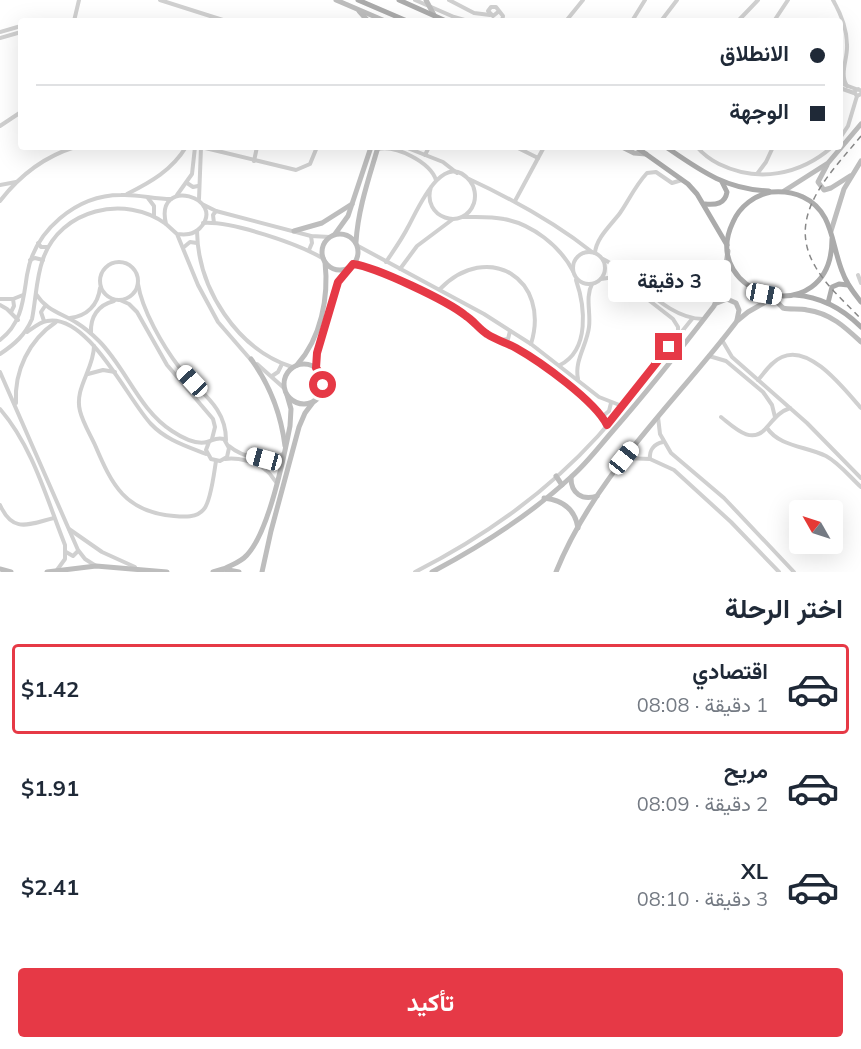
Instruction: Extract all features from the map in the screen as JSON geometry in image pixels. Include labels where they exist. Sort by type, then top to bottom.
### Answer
[{"type":"main road","points":[[358,0],[400,18]]},
{"type":"main road","points":[[399,0],[440,18]]},
{"type":"main road","points":[[641,150],[698,194],[728,248],[736,272],[743,282],[753,289],[776,296],[804,295],[828,303],[846,312],[861,327]]},
{"type":"main road","points":[[673,150],[721,182],[747,189],[784,192],[811,201],[822,212],[831,231],[838,260],[848,285],[861,302]]},
{"type":"main road","points":[[705,204],[718,204],[725,199],[727,192],[721,182]]},
{"type":"main road","points":[[728,248],[730,229],[738,213],[751,200],[777,192]]},
{"type":"main road","points":[[794,295],[812,285],[826,269],[830,260],[832,239]]},
{"type":"main road","points":[[828,303],[832,287],[839,284],[848,285]]},
{"type":"street","points":[[75,18],[79,0]]},
{"type":"street","points":[[160,0],[217,18]]},
{"type":"street","points":[[336,0],[378,18]]},
{"type":"street","points":[[415,0],[460,18]]},
{"type":"street","points":[[426,0],[434,15]]},
{"type":"street","points":[[449,0],[474,13],[492,13]]},
{"type":"street","points":[[568,18],[583,0]]},
{"type":"street","points":[[635,18],[645,0]]},
{"type":"street","points":[[663,18],[677,0]]},
{"type":"street","points":[[741,18],[758,0]]},
{"type":"street","points":[[776,18],[788,0]]},
{"type":"street","points":[[833,0],[841,18]]},
{"type":"street","points":[[356,8],[365,18]]},
{"type":"street","points":[[843,22],[847,57],[843,74]]},
{"type":"street","points":[[0,32],[18,27]]},
{"type":"street","points":[[0,38],[18,33]]},
{"type":"street","points":[[843,83],[859,93]]},
{"type":"street","points":[[843,83],[859,93]]},
{"type":"street","points":[[843,134],[848,126],[859,93]]},
{"type":"street","points":[[0,126],[18,114]]},
{"type":"street","points":[[843,145],[861,124]]},
{"type":"street","points":[[0,201],[17,182],[44,160],[68,150]]},
{"type":"street","points":[[125,195],[165,172],[183,150]]},
{"type":"street","points":[[166,224],[165,209],[192,174],[195,150]]},
{"type":"street","points":[[177,234],[184,235],[197,231],[203,223],[205,213],[200,202],[198,186],[201,150]]},
{"type":"street","points":[[213,150],[290,170],[301,169],[313,159],[316,150]]},
{"type":"street","points":[[254,160],[256,150]]},
{"type":"street","points":[[284,388],[285,376],[306,353],[316,330],[327,281],[324,244],[345,222],[369,150]]},
{"type":"street","points":[[316,368],[317,356],[338,282],[357,258],[357,224],[377,150]]},
{"type":"street","points":[[395,150],[424,163],[433,172],[436,180]]},
{"type":"street","points":[[412,150],[442,162],[458,174],[515,201],[553,224],[616,266],[673,311],[692,319],[704,319]]},
{"type":"street","points":[[425,155],[428,150]]},
{"type":"street","points":[[522,150],[538,158]]},
{"type":"street","points":[[515,201],[542,150]]},
{"type":"street","points":[[628,150],[647,154]]},
{"type":"street","points":[[701,150],[727,168],[756,174],[771,174],[804,166],[828,150]]},
{"type":"street","points":[[756,174],[766,162],[772,150]]},
{"type":"street","points":[[839,150],[828,163],[818,182],[824,190],[851,175]]},
{"type":"street","points":[[831,231],[840,199],[851,175],[861,161]]},
{"type":"street","points":[[766,162],[771,174]]},
{"type":"street","points":[[784,192],[828,163]]},
{"type":"street","points":[[593,252],[646,173],[656,172],[672,183],[682,180]]},
{"type":"street","points":[[386,262],[436,180],[448,173],[458,174]]},
{"type":"street","points":[[461,217],[471,208],[475,199],[474,190],[466,178]]},
{"type":"street","points":[[0,185],[17,182]]},
{"type":"street","points":[[187,183],[191,187],[198,186]]},
{"type":"street","points":[[431,187],[429,197],[432,207],[443,217],[453,219]]},
{"type":"street","points":[[0,340],[9,333],[18,320],[30,260],[38,243],[52,225],[66,214],[98,198],[125,195],[174,198],[185,194],[216,211],[311,236],[349,235],[357,244],[386,262],[440,289],[510,329],[599,397],[622,406]]},
{"type":"street","points":[[148,198],[154,206],[154,216]]},
{"type":"street","points":[[294,231],[329,220],[353,202]]},
{"type":"street","points":[[24,335],[32,319],[43,260],[48,248],[75,220],[93,212],[123,207],[154,216],[177,234],[206,302],[227,335],[284,388],[291,415],[284,451],[263,528],[254,548],[246,557],[221,571]]},
{"type":"street","points":[[214,222],[213,215],[216,211]]},
{"type":"street","points":[[400,269],[417,246],[453,219],[461,217],[502,218],[525,226],[556,248],[568,261],[583,304],[583,327],[574,352],[566,363],[560,366]]},
{"type":"street","points":[[203,223],[214,222],[309,250],[337,270],[351,266],[369,267],[423,292],[465,315],[477,326],[535,360],[603,416],[607,425]]},
{"type":"street","points":[[345,222],[350,226],[357,224]]},
{"type":"street","points":[[197,231],[197,243],[204,273],[223,312],[248,342],[269,357],[282,364],[295,366],[307,364],[316,368],[323,385],[320,394],[302,417],[262,572]]},
{"type":"street","points":[[309,250],[312,243],[311,236]]},
{"type":"street","points":[[184,247],[190,242],[197,243]]},
{"type":"street","points":[[38,243],[41,247],[48,248]]},
{"type":"street","points":[[432,572],[486,541],[571,478],[624,418],[714,306],[723,284],[728,248]]},
{"type":"street","points":[[573,271],[577,256],[593,252]]},
{"type":"street","points":[[30,260],[35,258],[43,260]]},
{"type":"street","points":[[601,279],[605,271],[603,259]]},
{"type":"street","points":[[67,318],[80,316],[90,309],[97,299],[100,277],[107,265],[117,262],[131,266],[137,274],[142,299],[169,352],[180,368],[220,413],[229,446],[239,453],[264,459],[272,459],[284,451]]},
{"type":"street","points":[[440,289],[453,277],[478,267],[498,268],[515,276],[528,291],[534,308],[535,326],[531,344]]},
{"type":"street","points":[[858,275],[861,283]]},
{"type":"street","points":[[575,276],[584,283],[614,277],[623,280],[671,316],[676,323],[677,337]]},
{"type":"street","points":[[327,281],[338,282]]},
{"type":"street","points":[[578,380],[577,368],[588,332],[589,295],[593,283]]},
{"type":"street","points":[[91,334],[92,320],[97,311],[108,303],[132,295],[138,284]]},
{"type":"street","points":[[100,287],[107,296],[129,304],[137,312],[167,364],[213,419],[215,427],[206,448],[207,454]]},
{"type":"street","points":[[0,299],[13,299],[24,294]]},
{"type":"street","points":[[36,294],[54,313],[83,326],[114,359],[157,419],[175,433],[198,442],[218,438],[226,441]]},
{"type":"street","points":[[556,572],[597,496],[624,458],[737,321],[748,312],[776,296],[783,308],[806,309],[825,314],[842,324],[861,342]]},
{"type":"street","points":[[11,312],[14,306],[13,299]]},
{"type":"street","points":[[714,306],[723,300],[734,301],[739,310],[737,321]]},
{"type":"street","points":[[0,305],[18,320]]},
{"type":"street","points":[[44,321],[41,315],[45,306]]},
{"type":"street","points":[[477,326],[478,318],[484,314]]},
{"type":"street","points":[[676,323],[682,316]]},
{"type":"street","points":[[415,572],[472,540],[556,476],[607,425],[692,319]]},
{"type":"street","points":[[0,354],[44,321],[57,321],[77,331],[94,346],[153,426],[178,443],[207,454],[216,461]]},
{"type":"street","points":[[16,407],[17,384],[26,356],[38,337],[57,321]]},
{"type":"street","points":[[500,340],[508,339],[510,329]]},
{"type":"street","points":[[722,339],[732,357],[820,435],[861,478]]},
{"type":"street","points":[[94,346],[92,363],[80,393],[81,414],[107,475],[116,488],[131,501],[153,512],[184,517],[198,514],[207,504],[216,461]]},
{"type":"street","points":[[306,353],[312,357],[317,356]]},
{"type":"street","points":[[758,380],[778,359],[789,355],[801,355],[817,364],[861,408]]},
{"type":"street","points":[[708,356],[726,361],[763,392],[772,405],[775,417]]},
{"type":"street","points":[[661,358],[669,363]]},
{"type":"street","points":[[251,359],[276,405],[284,451]]},
{"type":"street","points":[[272,376],[278,372],[282,364]]},
{"type":"street","points":[[87,374],[99,371],[115,372]]},
{"type":"street","points":[[0,373],[67,528],[78,550],[87,561],[96,566]]},
{"type":"street","points":[[287,394],[299,403],[314,401]]},
{"type":"street","points":[[603,416],[609,411],[611,403]]},
{"type":"street","points":[[721,417],[740,433],[756,435],[767,428],[775,417],[790,408]]},
{"type":"street","points":[[0,409],[22,441],[66,552],[73,556],[78,550]]},
{"type":"street","points":[[291,415],[296,414],[302,417]]},
{"type":"street","points":[[658,417],[663,442],[671,453],[739,513],[794,572]]},
{"type":"street","points":[[767,428],[780,441],[813,450],[833,460],[861,487]]},
{"type":"street","points":[[196,450],[199,447],[198,442]]},
{"type":"street","points":[[650,459],[652,449],[663,442]]},
{"type":"street","points":[[224,459],[229,453],[229,446]]},
{"type":"street","points":[[624,458],[650,459],[667,465],[731,522],[778,572]]},
{"type":"street","points":[[216,461],[234,459],[261,466],[276,483]]},
{"type":"street","points":[[556,476],[562,485]]},
{"type":"street","points":[[571,478],[576,493],[586,498],[597,496]]},
{"type":"street","points":[[544,498],[558,500],[568,507],[575,516],[578,528]]},
{"type":"street","points":[[0,506],[8,520],[20,525],[54,518]]},
{"type":"street","points":[[67,528],[102,552],[141,569]]},
{"type":"street","points":[[263,528],[271,531]]},
{"type":"street","points":[[56,571],[63,562],[66,552]]},
{"type":"street","points":[[47,572],[96,566],[167,572]]},
{"type":"street","points":[[0,569],[11,572]]},
{"type":"street","points":[[213,572],[239,572]]},
{"type":"railway","points":[[861,136],[825,180],[808,212],[805,229],[807,247],[819,273],[861,319]]},
{"type":"route","points":[[323,385],[323,379],[316,368],[317,353],[338,282],[353,264],[369,267],[465,315],[489,335],[523,352],[562,380],[600,413],[607,425],[669,347]]}]
